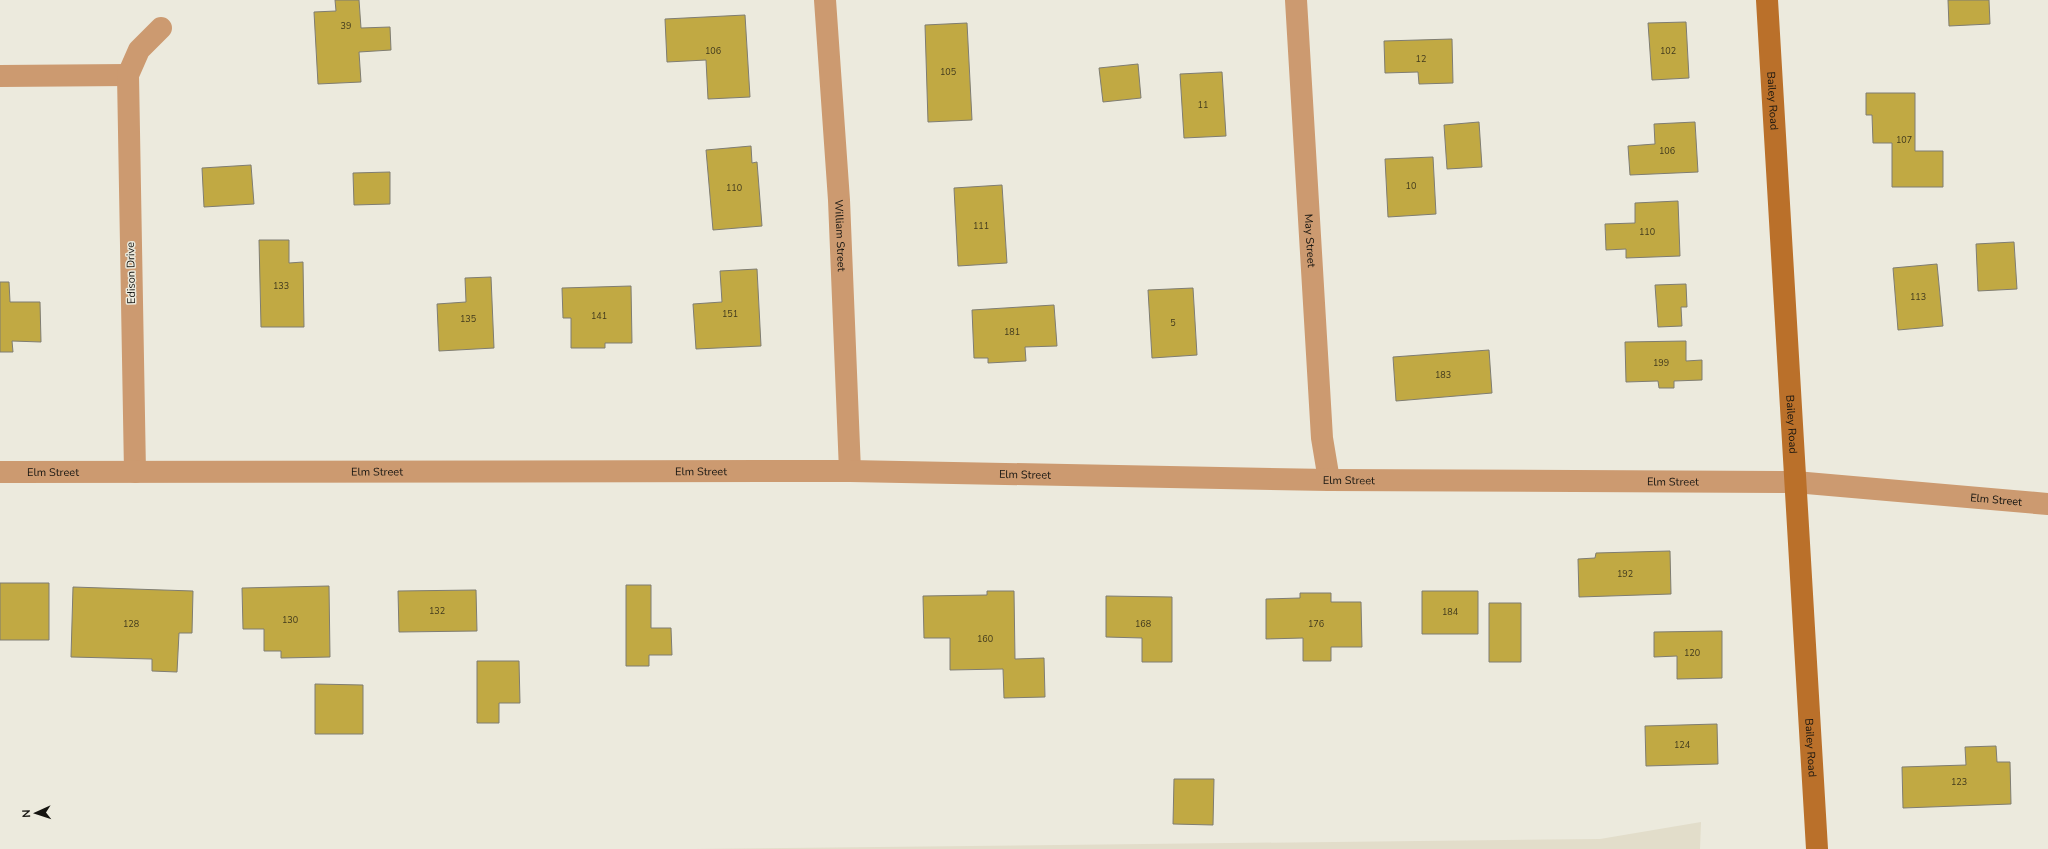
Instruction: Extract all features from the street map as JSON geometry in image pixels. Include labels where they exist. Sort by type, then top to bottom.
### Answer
[{"type":"main road","name":"Bailey Road","points":[[1767,0],[1817,849]]},
{"type":"street","name":"William Street","points":[[825,0],[839,200],[850,471]]},
{"type":"street","name":"May Street","points":[[1296,0],[1322,438],[1329,480]]},
{"type":"street","name":"Edison Drive","points":[[135,472],[128,75],[139,50],[161,28]]},
{"type":"street","points":[[0,76],[128,75]]},
{"type":"street","name":"Elm Street","points":[[0,472],[850,471],[1329,480],[1796,482],[2048,504]]},
{"type":"shaded area","points":[[1701,822],[1700,849],[695,849],[1600,839]]},
{"type":"building","points":[[335,0],[359,0],[361,28],[390,27],[391,50],[359,52],[361,82],[318,84],[314,12],[336,11]]},
{"type":"building","points":[[1948,0],[1989,0],[1990,24],[1949,26]]},
{"type":"building","points":[[745,15],[750,97],[708,99],[706,60],[667,62],[665,19]]},
{"type":"building","points":[[1686,22],[1689,78],[1652,80],[1648,23]]},
{"type":"building","points":[[967,23],[972,120],[928,122],[925,25]]},
{"type":"building","points":[[1452,39],[1453,83],[1419,84],[1418,72],[1385,73],[1384,41]]},
{"type":"building","points":[[1138,64],[1141,98],[1103,102],[1099,68]]},
{"type":"building","points":[[1222,72],[1226,136],[1184,138],[1180,74]]},
{"type":"building","points":[[1866,93],[1915,93],[1915,151],[1943,151],[1943,187],[1892,187],[1892,143],[1873,143],[1872,115],[1866,115]]},
{"type":"building","points":[[1479,122],[1482,167],[1447,169],[1444,125]]},
{"type":"building","points":[[1695,122],[1698,172],[1630,175],[1628,146],[1655,144],[1654,124]]},
{"type":"building","points":[[751,146],[752,163],[757,162],[762,226],[713,230],[706,150]]},
{"type":"building","points":[[1433,157],[1436,214],[1388,217],[1385,159]]},
{"type":"building","points":[[251,165],[254,204],[204,207],[202,168]]},
{"type":"building","points":[[390,172],[390,204],[354,205],[353,173]]},
{"type":"building","points":[[1002,185],[1007,263],[958,266],[954,188]]},
{"type":"building","points":[[1678,201],[1680,256],[1626,258],[1626,249],[1606,250],[1605,224],[1635,223],[1635,203]]},
{"type":"building","points":[[259,240],[289,240],[289,263],[303,262],[304,327],[261,327]]},
{"type":"building","points":[[2014,242],[2017,289],[1978,291],[1976,244]]},
{"type":"building","points":[[1937,264],[1943,326],[1898,330],[1893,268]]},
{"type":"building","points":[[757,269],[761,346],[696,349],[693,304],[722,302],[720,271]]},
{"type":"building","points":[[491,277],[494,348],[439,351],[437,304],[466,302],[465,278]]},
{"type":"building","points":[[0,282],[9,282],[10,302],[40,302],[41,342],[12,341],[13,352],[0,352]]},
{"type":"building","points":[[1686,284],[1687,307],[1681,307],[1682,326],[1658,327],[1655,285]]},
{"type":"building","points":[[631,286],[632,343],[605,343],[605,348],[571,348],[571,318],[563,318],[562,288]]},
{"type":"building","points":[[1193,288],[1197,355],[1152,358],[1148,290]]},
{"type":"building","points":[[1054,305],[1057,346],[1025,347],[1026,361],[988,363],[988,358],[974,358],[972,310]]},
{"type":"building","points":[[1686,341],[1686,361],[1702,360],[1702,380],[1674,381],[1674,388],[1659,388],[1658,381],[1626,382],[1625,342]]},
{"type":"building","points":[[1489,350],[1492,393],[1396,401],[1393,357]]},
{"type":"building","points":[[1670,551],[1671,594],[1579,597],[1578,559],[1595,558],[1596,553]]},
{"type":"building","points":[[0,583],[49,583],[49,640],[0,640]]},
{"type":"building","points":[[626,585],[651,585],[651,628],[671,628],[672,655],[649,655],[649,666],[626,666]]},
{"type":"building","points":[[329,586],[330,657],[281,658],[281,651],[264,651],[264,629],[243,629],[242,588]]},
{"type":"building","points":[[73,587],[193,591],[192,633],[179,633],[177,672],[152,671],[152,659],[71,657]]},
{"type":"building","points":[[476,590],[477,631],[399,632],[398,591]]},
{"type":"building","points":[[987,591],[1014,591],[1015,659],[1044,658],[1045,697],[1004,698],[1003,669],[950,670],[950,638],[924,638],[923,596],[987,595]]},
{"type":"building","points":[[1422,591],[1478,591],[1478,634],[1422,634]]},
{"type":"building","points":[[1300,593],[1331,593],[1331,602],[1361,602],[1362,647],[1331,647],[1331,661],[1303,661],[1303,638],[1266,639],[1266,599],[1300,598]]},
{"type":"building","points":[[1106,596],[1172,597],[1172,662],[1142,662],[1142,638],[1106,637]]},
{"type":"building","points":[[1489,603],[1521,603],[1521,662],[1489,662]]},
{"type":"building","points":[[1722,631],[1722,678],[1677,679],[1677,656],[1654,657],[1654,632]]},
{"type":"building","points":[[477,661],[519,661],[520,703],[499,703],[499,723],[477,723]]},
{"type":"building","points":[[315,684],[363,685],[363,734],[315,734]]},
{"type":"building","points":[[1717,724],[1718,764],[1646,766],[1645,726]]},
{"type":"building","points":[[1996,746],[1997,762],[2010,762],[2011,804],[1903,808],[1902,767],[1966,765],[1965,747]]},
{"type":"building","points":[[1174,779],[1214,779],[1213,825],[1173,824]]}]
